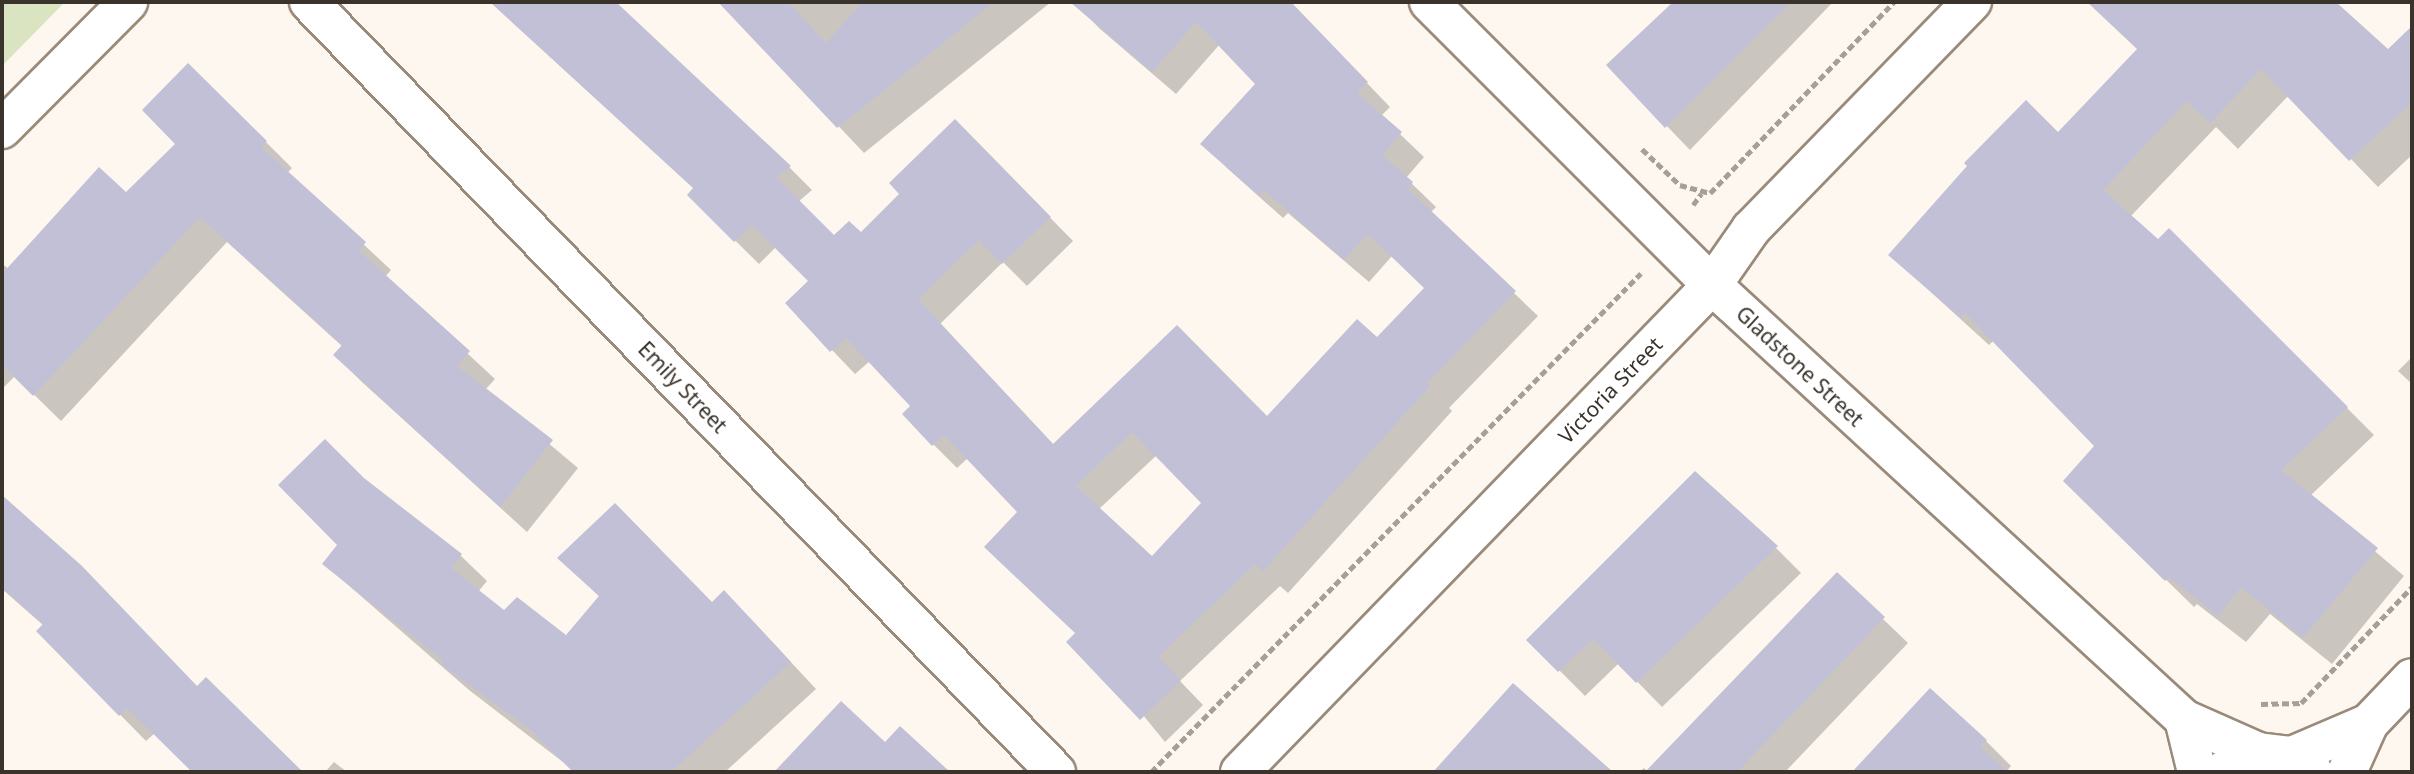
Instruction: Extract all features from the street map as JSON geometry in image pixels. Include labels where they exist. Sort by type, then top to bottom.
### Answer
[{"type":"street","points":[[2,130],[128,2]]},
{"type":"street","name":"Emily Street","points":[[309,2],[1056,772]]},
{"type":"street","name":"Gladstone Street","points":[[1429,2],[1667,243],[2192,722],[2288,760]]},
{"type":"street","name":"Victoria Street","points":[[1240,772],[1712,285],[1751,229],[1972,2]]},
{"type":"street","points":[[2347,772],[2370,723],[2412,678]]},
{"type":"street","points":[[2192,722],[2197,772]]},
{"type":"street","points":[[2221,772],[2288,760],[2370,723]]},
{"type":"path","points":[[1710,193],[1894,2]]},
{"type":"path","points":[[1151,772],[1667,243],[1700,194]]},
{"type":"path","points":[[2192,722],[2221,706],[2301,703],[2412,587]]},
{"type":"green space","points":[[2,2],[65,2],[2,66]]},
{"type":"building","points":[[490,2],[616,2],[791,166],[776,177],[834,235],[849,221],[861,232],[899,194],[889,183],[955,119],[1051,217],[1002,264],[979,240],[918,299],[1053,444],[1177,325],[1267,416],[1357,319],[1377,337],[1424,288],[1368,234],[1344,260],[1264,190],[1259,196],[1200,144],[1255,84],[1196,22],[1152,72],[1070,2],[1291,2],[1368,82],[1357,93],[1402,132],[1382,155],[1413,182],[1408,189],[1516,291],[1427,383],[1430,386],[1263,571],[1255,564],[1158,657],[1181,680],[1140,720],[1066,642],[1075,633],[984,547],[1017,512],[944,435],[932,446],[902,414],[910,406],[846,338],[830,352],[785,303],[808,281],[752,225],[734,242],[687,195],[693,188]],"holes":[[[1132,432],[1201,503],[1152,556],[1076,486]]]},
{"type":"building","points":[[718,2],[788,2],[826,43],[863,2],[994,2],[837,128]]},
{"type":"building","points":[[1673,2],[1791,2],[1665,128],[1606,65]]},
{"type":"building","points":[[2087,2],[2336,2],[2388,49],[2412,26],[2412,102],[2349,161],[2261,69],[2210,123],[2187,101],[2103,190],[2158,239],[2169,228],[2348,407],[2281,470],[2378,548],[2303,638],[2241,587],[2218,616],[2169,577],[2165,581],[2063,481],[2094,446],[1965,313],[1961,318],[1888,255],[1967,166],[1964,163],[2026,100],[2058,132],[2137,49]]},
{"type":"building","points":[[188,63],[267,141],[261,147],[366,242],[359,251],[470,351],[457,366],[553,440],[500,507],[333,355],[342,345],[200,217],[33,396],[2,365],[2,274],[99,167],[126,192],[175,144],[142,110]]},
{"type":"building","points":[[325,439],[364,478],[462,554],[451,568],[504,610],[517,597],[566,635],[599,596],[557,558],[615,503],[712,602],[724,590],[791,662],[671,772],[573,772],[530,729],[441,664],[444,661],[322,564],[337,545],[278,485]]},
{"type":"building","points":[[1695,471],[1778,546],[1636,683],[1593,639],[1558,672],[1526,640]]},
{"type":"building","points":[[2,495],[82,566],[197,686],[206,677],[303,772],[192,772],[127,708],[119,716],[36,631],[43,624],[2,588]]},
{"type":"building","points":[[1837,572],[1885,617],[1737,772],[1645,772]]},
{"type":"building","points":[[1513,683],[1613,772],[1433,772]]},
{"type":"building","points":[[1930,688],[1987,740],[1980,747],[2008,772],[1852,772]]},
{"type":"building","points":[[841,701],[885,742],[900,726],[950,772],[774,772]]}]
